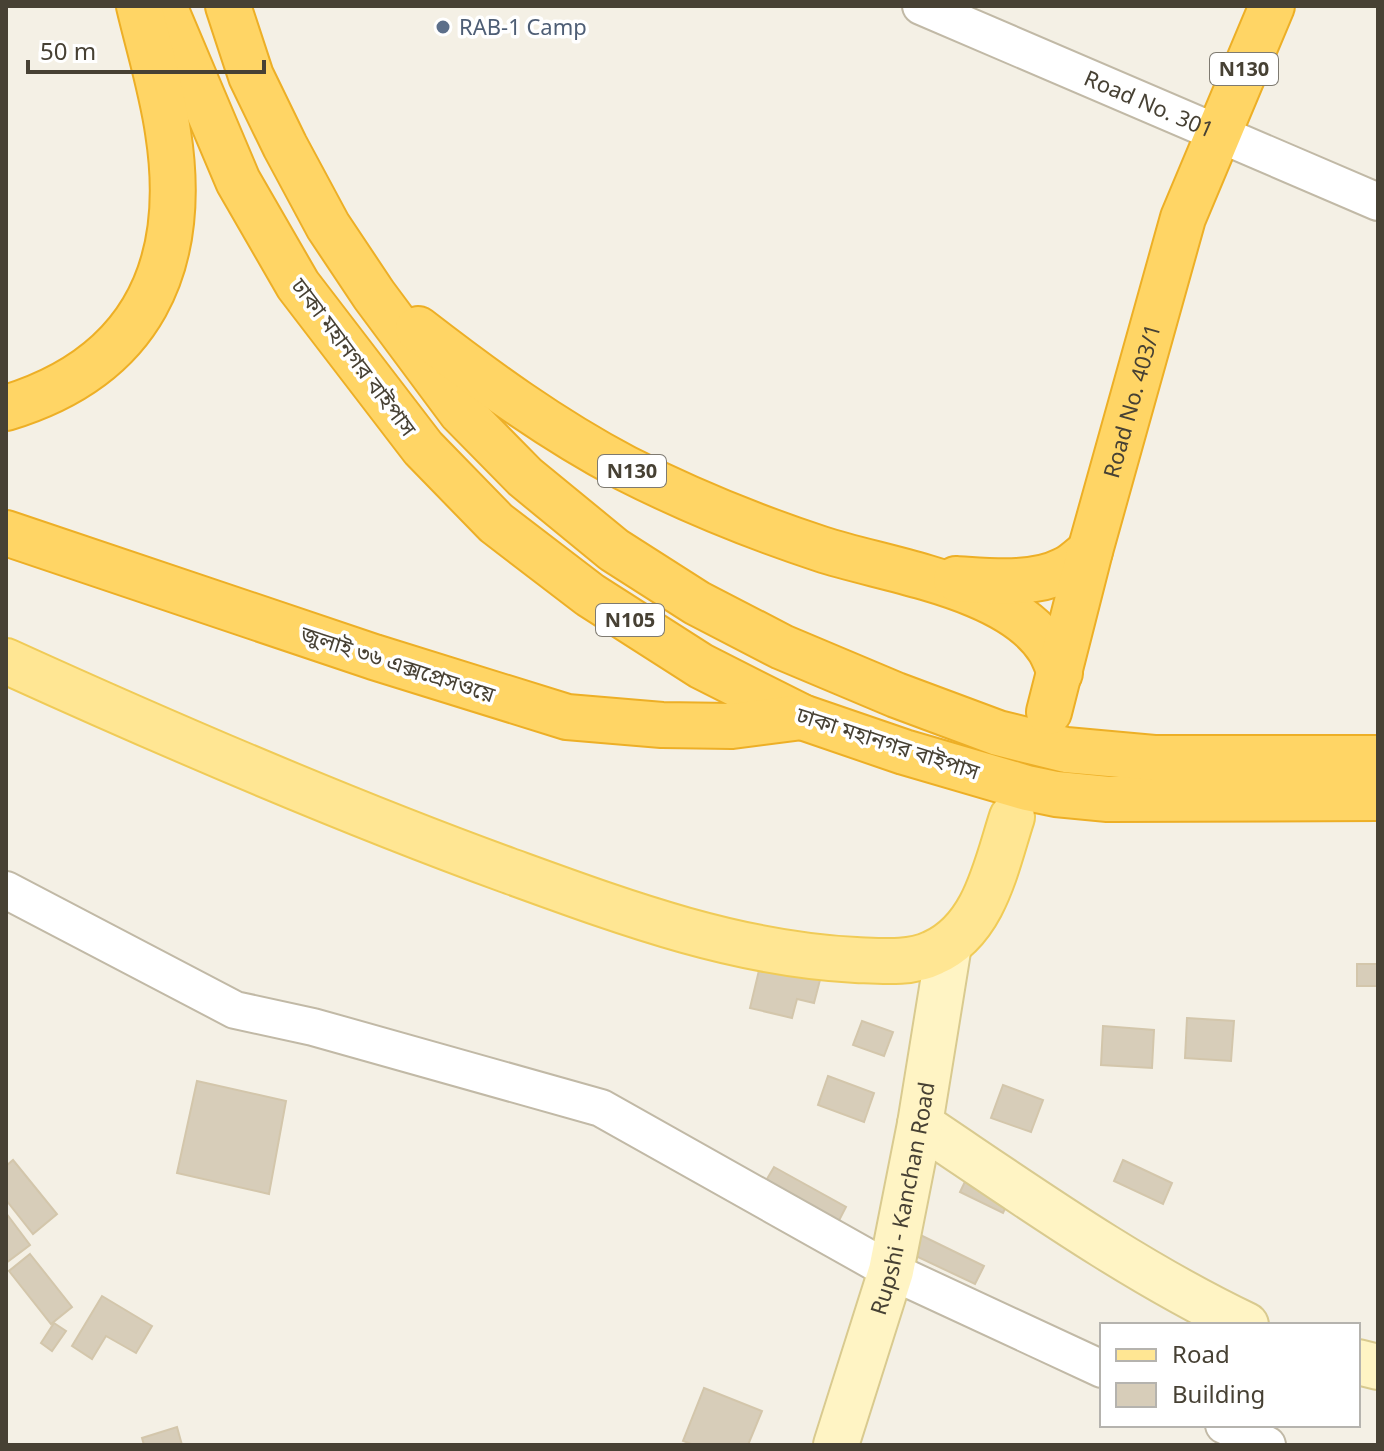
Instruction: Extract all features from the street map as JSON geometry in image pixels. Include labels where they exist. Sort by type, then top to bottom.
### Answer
[{"type":"highway","points":[[6,408],[37,398],[79,376],[106,356],[127,334],[146,306],[160,273],[172,219],[173,178],[168,131],[139,6]]},
{"type":"highway","name":"ঢাকা মহানগর বাইপাস","points":[[164,6],[238,181],[298,285],[423,448],[496,523],[590,595],[701,666],[802,717],[904,752],[1056,794],[1108,799],[1378,798]]},
{"type":"highway","name":"ঢাকা মহানগর বাইপাস","points":[[228,6],[251,76],[285,146],[328,226],[374,295],[461,412],[525,477],[614,550],[697,603],[782,647],[896,695],[998,733],[1066,750],[1154,758],[1378,758]]},
{"type":"highway","name":"N130","points":[[1217,133],[1272,6]]},
{"type":"highway","name":"Road No. 403/1","points":[[925,577],[979,596],[1006,610],[1039,636],[1050,650],[1054,692],[1165,275],[1183,218],[1217,133]]},
{"type":"highway","name":"N130","points":[[374,295],[539,419],[625,467],[719,513],[822,549],[925,577],[982,581],[1047,577],[1066,570],[1090,551]]},
{"type":"highway","name":"জুলাই ৩৬ এক্সপ্রেসওয়ে","points":[[6,533],[374,657],[567,717],[662,725],[732,726],[802,717]]},
{"type":"main road","points":[[6,661],[191,745],[348,810],[640,918],[728,941],[828,958],[892,961],[930,955],[949,945],[965,931],[977,913],[1012,817]]},
{"type":"street","name":"Road No. 301","points":[[921,6],[976,17],[1217,133],[1378,202]]},
{"type":"street","points":[[6,890],[235,1010],[313,1027],[601,1108],[891,1271],[1100,1368]]},
{"type":"street","name":"Rupshi - Kanchan Road","points":[[836,1445],[891,1271],[920,1124],[949,945]]},
{"type":"street","points":[[920,1124],[1158,1278],[1242,1323]]},
{"type":"street","points":[[1228,1427],[1267,1445]]},
{"type":"building","points":[[761,962],[821,976],[814,1003],[797,999],[792,1018],[750,1008]]},
{"type":"building","points":[[1357,964],[1378,964],[1378,986],[1357,986]]},
{"type":"building","points":[[1187,1018],[1234,1021],[1231,1061],[1185,1058]]},
{"type":"building","points":[[862,1021],[893,1032],[884,1056],[853,1045]]},
{"type":"building","points":[[1103,1026],[1154,1030],[1152,1068],[1101,1065]]},
{"type":"building","points":[[828,1076],[874,1093],[864,1122],[818,1105]]},
{"type":"building","points":[[197,1081],[286,1101],[269,1194],[177,1173]]},
{"type":"building","points":[[1003,1085],[1043,1100],[1031,1132],[991,1118]]},
{"type":"building","points":[[13,1160],[57,1214],[33,1234],[6,1200],[6,1166]]},
{"type":"building","points":[[1123,1160],[1172,1183],[1163,1204],[1114,1181]]},
{"type":"building","points":[[774,1167],[846,1207],[833,1232],[760,1191]]},
{"type":"building","points":[[971,1169],[1014,1190],[1003,1213],[960,1192]]},
{"type":"building","points":[[6,1213],[30,1245],[6,1263]]},
{"type":"building","points":[[908,1229],[984,1266],[975,1284],[899,1248]]},
{"type":"building","points":[[30,1254],[72,1307],[51,1324],[9,1271]]},
{"type":"building","points":[[102,1296],[152,1326],[136,1353],[106,1336],[92,1359],[72,1346]]},
{"type":"building","points":[[54,1323],[66,1331],[52,1351],[41,1343]]},
{"type":"building","points":[[704,1388],[762,1411],[748,1445],[694,1445],[683,1441]]},
{"type":"building","points":[[177,1427],[182,1445],[144,1445],[142,1438]]},
{"type":"place","name":"RAB-1 Camp","points":[[443,27]]}]
